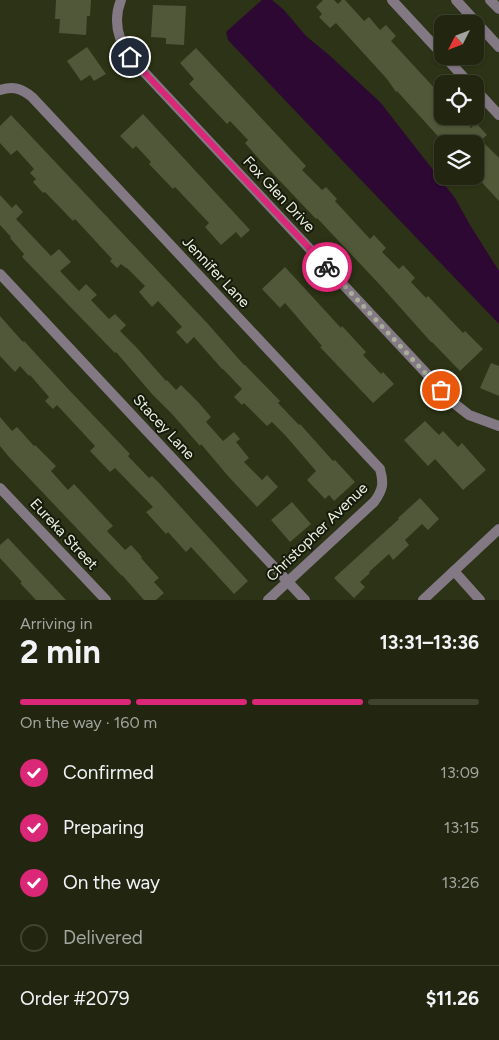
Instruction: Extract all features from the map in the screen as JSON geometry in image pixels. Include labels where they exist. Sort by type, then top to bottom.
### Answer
[{"type":"street","name":"Fox Glen Drive","points":[[121,0],[117,13],[118,32],[124,49],[130,57],[455,404],[469,415],[499,426]]},
{"type":"street","points":[[392,0],[434,45]]},
{"type":"street","points":[[456,0],[499,47]]},
{"type":"street","points":[[490,0],[499,9]]},
{"type":"street","points":[[452,65],[462,75]]},
{"type":"street","name":"Jennifer Lane","points":[[0,90],[16,88],[25,91],[32,97],[380,469],[382,484]]},
{"type":"street","points":[[484,99],[499,115]]},
{"type":"street","name":"Stacey Lane","points":[[0,274],[305,600]]},
{"type":"street","name":"Christopher Avenue","points":[[268,600],[374,502],[379,495],[382,484]]},
{"type":"street","name":"Eureka Street","points":[[0,488],[106,600]]},
{"type":"street","points":[[422,600],[499,529]]},
{"type":"street","points":[[454,571],[480,600]]},
{"type":"shaded area","points":[[262,0],[272,0],[284,10],[306,36],[380,102],[434,171],[434,185],[445,185],[455,198],[499,271],[499,324],[228,40],[226,32]]},
{"type":"building","points":[[56,0],[91,0],[90,16],[87,16],[86,35],[59,33],[60,19],[55,19]]},
{"type":"building","points":[[323,0],[334,0],[338,4],[345,0],[364,21],[369,17],[380,30],[386,25],[396,36],[391,41],[434,88],[434,125],[468,125],[471,128],[474,125],[478,125],[487,135],[484,138],[484,135],[437,135],[396,92],[387,79],[336,23],[330,28],[319,17],[322,14],[316,7]]},
{"type":"building","points":[[153,5],[186,6],[184,45],[166,44],[166,38],[151,37]]},
{"type":"building","points":[[87,47],[106,74],[94,81],[90,75],[81,81],[67,61]]},
{"type":"building","points":[[196,48],[306,166],[302,170],[322,190],[326,187],[337,199],[335,201],[370,239],[374,235],[386,248],[382,252],[399,269],[403,265],[415,278],[411,282],[426,298],[428,296],[463,333],[465,331],[483,349],[460,371],[260,160],[245,143],[248,140],[230,121],[227,124],[189,84],[194,79],[180,63]]},
{"type":"building","points":[[143,114],[250,230],[241,238],[236,232],[221,245],[205,227],[209,223],[175,187],[173,189],[149,164],[151,162],[136,146],[133,149],[120,136]]},
{"type":"building","points":[[11,115],[208,324],[244,365],[280,401],[278,403],[355,482],[334,501],[329,495],[325,499],[307,480],[316,471],[285,435],[272,422],[267,426],[244,403],[242,405],[234,397],[242,389],[194,337],[187,344],[176,332],[182,327],[173,317],[158,301],[152,307],[139,292],[145,286],[121,264],[117,268],[110,261],[112,259],[75,219],[73,221],[45,192],[43,193],[33,182],[36,179],[30,173],[34,169],[17,150],[11,155],[0,143],[0,126]]},
{"type":"building","points":[[484,143],[499,158],[499,201],[484,185]]},
{"type":"building","points":[[0,195],[12,208],[16,204],[23,212],[16,219],[51,256],[59,249],[71,262],[60,271],[79,291],[86,284],[97,295],[91,300],[109,319],[115,314],[126,325],[120,331],[166,381],[176,390],[181,385],[199,403],[211,417],[206,422],[223,441],[234,432],[240,439],[236,442],[249,458],[244,462],[262,480],[267,475],[278,487],[257,507],[201,444],[200,446],[152,394],[116,352],[22,257],[24,254],[0,225]]},
{"type":"building","points":[[285,267],[341,328],[342,326],[366,352],[363,355],[381,374],[383,372],[394,384],[373,403],[320,347],[322,346],[285,303],[280,308],[262,289]]},
{"type":"building","points":[[0,316],[130,454],[128,456],[149,478],[152,476],[160,484],[248,581],[234,594],[191,547],[186,552],[168,532],[166,534],[146,512],[153,507],[115,468],[110,472],[90,451],[95,446],[57,405],[53,409],[45,401],[49,397],[30,375],[20,366],[15,372],[0,356]]},
{"type":"building","points":[[491,363],[499,366],[499,396],[480,388]]},
{"type":"building","points":[[0,417],[12,431],[17,427],[56,466],[51,471],[68,490],[74,484],[113,526],[107,531],[125,550],[131,545],[159,578],[154,582],[164,593],[156,600],[144,600],[9,457],[0,446]]},
{"type":"building","points":[[425,421],[439,435],[443,431],[458,447],[462,443],[486,470],[463,490],[435,459],[428,466],[404,440]]},
{"type":"building","points":[[420,498],[439,519],[428,530],[422,524],[405,540],[409,545],[393,560],[389,554],[369,572],[360,582],[365,587],[354,598],[334,578]]},
{"type":"building","points":[[292,502],[311,524],[290,542],[271,520]]},
{"type":"building","points":[[8,538],[66,600],[36,600],[20,583],[22,582],[0,558],[0,545]]},
{"type":"way so far","points":[[327,267],[441,390]]},
{"type":"route","points":[[130,57],[327,267]]}]
